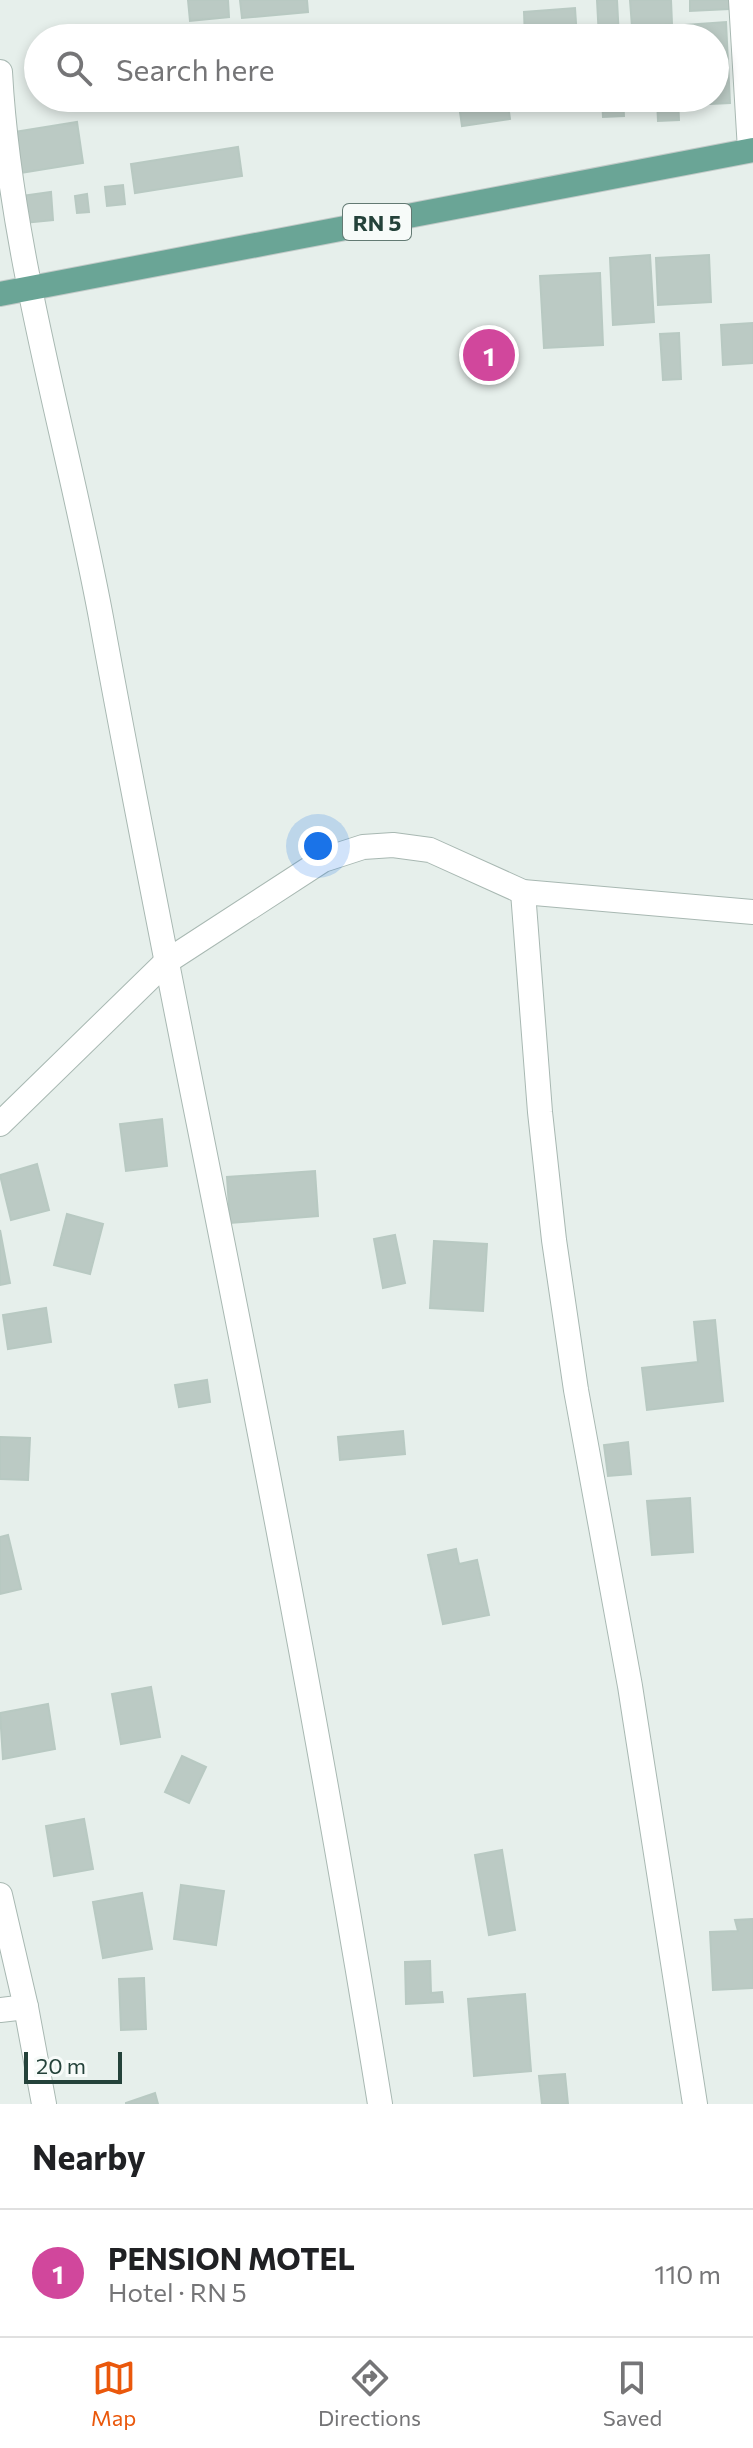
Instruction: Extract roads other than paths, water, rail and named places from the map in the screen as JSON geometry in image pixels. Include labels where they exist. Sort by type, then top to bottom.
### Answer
[{"type":"main road","name":"RN 5","points":[[0,294],[751,150]]},
{"type":"street","points":[[741,0],[751,150]]},
{"type":"street","points":[[0,72],[7,150],[31,288],[87,539],[166,962],[256,1412],[328,1793],[380,2104]]},
{"type":"street","points":[[0,1124],[166,962],[323,860],[363,847],[393,845],[430,850],[523,892],[753,912]]},
{"type":"street","points":[[523,892],[540,1112],[554,1240],[576,1390],[630,1686],[695,2104]]},
{"type":"street","points":[[0,1895],[44,2104]]},
{"type":"street","points":[[0,2010],[26,2007]]},
{"type":"place","name":"PENSION MOTEL","points":[[489,355]]}]
